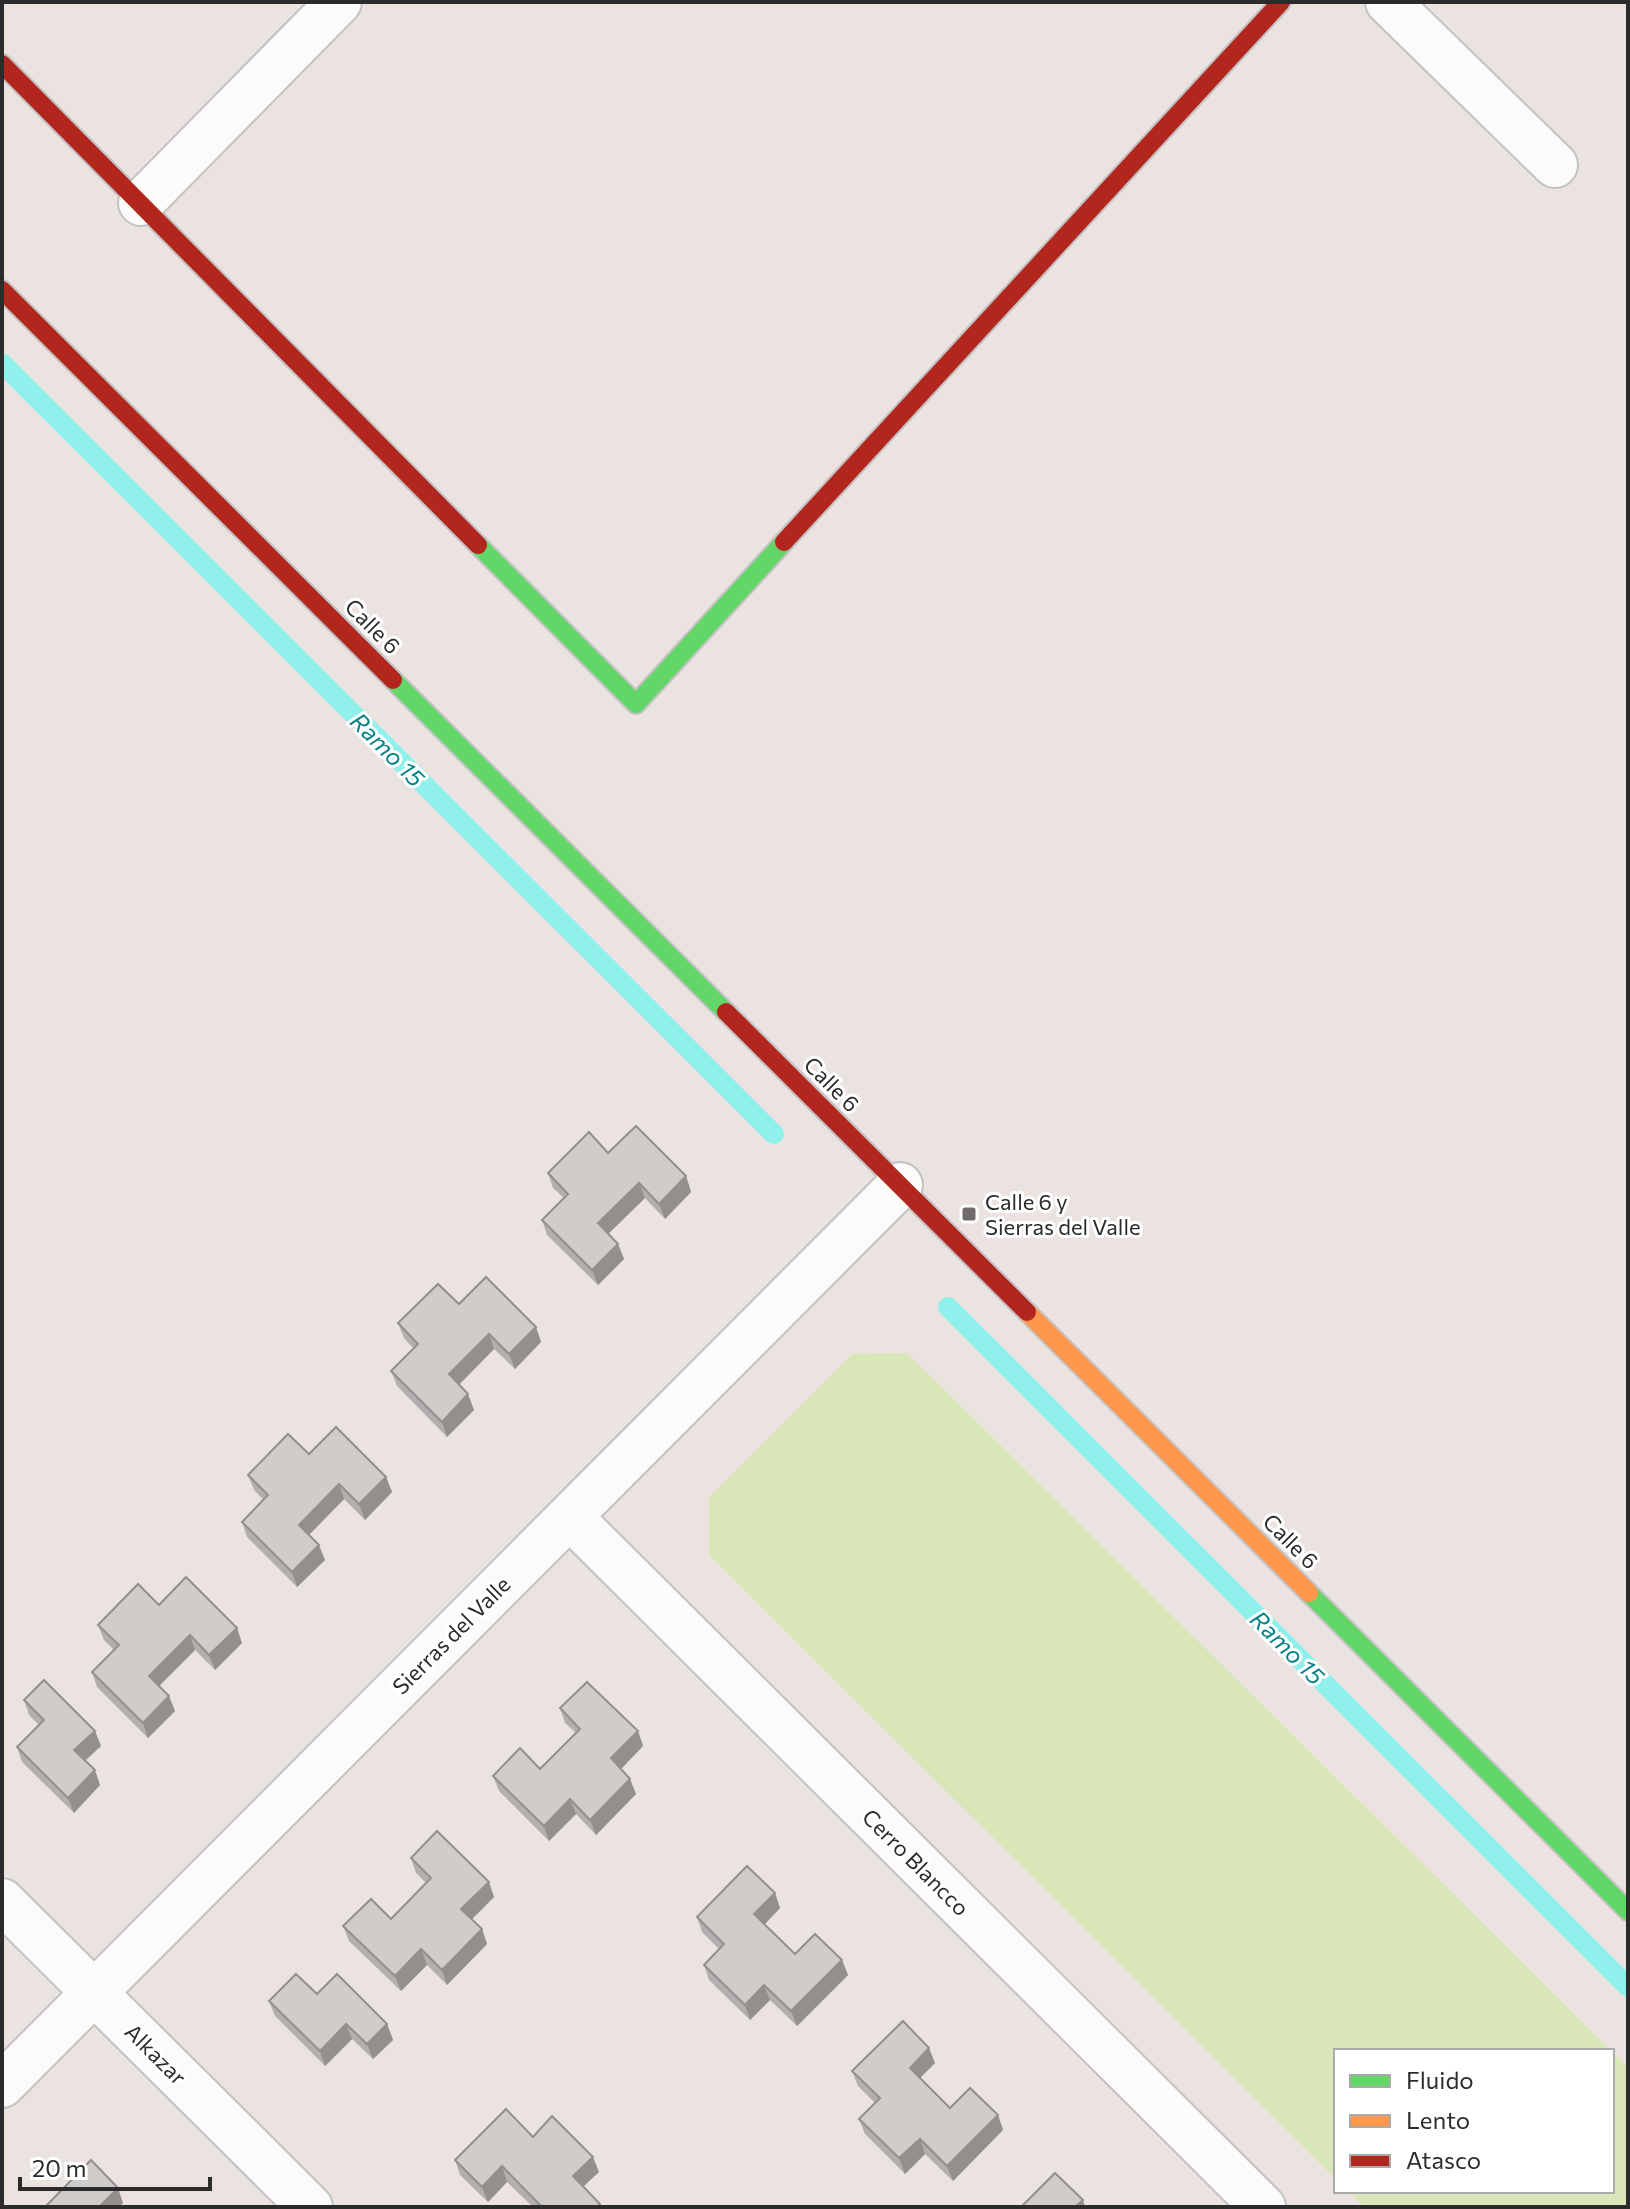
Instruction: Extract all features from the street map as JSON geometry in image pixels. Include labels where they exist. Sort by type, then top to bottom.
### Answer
[{"type":"street","points":[[141,203],[339,2]]},
{"type":"street","points":[[2,64],[636,704],[1281,2]]},
{"type":"street","points":[[1388,2],[1555,165]]},
{"type":"street","name":"Calle 6","points":[[2,290],[1628,1911]]},
{"type":"street","name":"Sierras del Valle","points":[[2,2085],[900,1185]]},
{"type":"street","name":"Cerro Blancco","points":[[570,1517],[1263,2207]]},
{"type":"street","name":"Alkazar","points":[[2,1901],[310,2207]]},
{"type":"green space","points":[[907,1353],[1610,2049],[1334,2049],[1334,2177],[709,1555],[709,1498],[852,1354]]},
{"type":"green space","points":[[1614,2053],[1628,2067],[1628,2207],[1364,2207],[1350,2193],[1614,2193]]},
{"type":"building","points":[[636,1126],[686,1176],[659,1204],[639,1183],[598,1223],[618,1244],[592,1270],[542,1220],[568,1194],[548,1173],[589,1132],[608,1153]]},
{"type":"building","points":[[486,1277],[536,1327],[509,1354],[489,1334],[449,1374],[468,1394],[442,1422],[391,1371],[418,1344],[398,1323],[438,1284],[459,1304]]},
{"type":"building","points":[[336,1427],[386,1477],[359,1504],[339,1484],[299,1525],[319,1545],[292,1572],[242,1522],[268,1495],[248,1475],[288,1434],[309,1454]]},
{"type":"building","points":[[186,1577],[237,1628],[209,1655],[190,1635],[149,1676],[169,1696],[143,1723],[92,1672],[119,1645],[98,1625],[138,1584],[159,1605]]},
{"type":"building","points":[[44,1680],[95,1731],[74,1750],[95,1770],[68,1798],[17,1747],[44,1720],[24,1700]]},
{"type":"building","points":[[587,1682],[638,1731],[611,1758],[630,1779],[590,1820],[570,1799],[544,1826],[493,1776],[520,1748],[540,1769],[580,1729],[560,1708]]},
{"type":"building","points":[[437,1831],[489,1882],[461,1909],[482,1929],[442,1970],[421,1949],[395,1976],[343,1926],[371,1899],[391,1919],[431,1878],[411,1858]]},
{"type":"building","points":[[747,1866],[775,1893],[754,1914],[795,1954],[815,1934],[842,1960],[791,2011],[764,1985],[745,2005],[704,1965],[724,1944],[697,1917]]},
{"type":"building","points":[[296,1974],[317,1994],[337,1974],[387,2024],[367,2044],[346,2024],[320,2051],[269,2001]]},
{"type":"building","points":[[903,2021],[929,2048],[910,2068],[950,2108],[970,2088],[998,2115],[947,2166],[920,2139],[899,2158],[859,2119],[880,2098],[852,2071]]},
{"type":"building","points":[[506,2109],[533,2137],[552,2116],[593,2157],[573,2176],[600,2204],[597,2207],[542,2207],[502,2166],[482,2187],[455,2160]]},
{"type":"building","points":[[91,2160],[118,2188],[99,2207],[45,2207]]},
{"type":"building","points":[[1055,2173],[1083,2200],[1075,2207],[1021,2207]]},
{"type":"waterway","name":"Ramo 15","points":[[2,363],[774,1134]]},
{"type":"waterway","name":"Ramo 15","points":[[948,1307],[1628,1987]]},
{"type":"traffic: fast","points":[[478,545],[636,704],[784,542]]},
{"type":"traffic: fast","points":[[393,680],[726,1012]]},
{"type":"traffic: fast","points":[[1309,1593],[1628,1911]]},
{"type":"traffic: slow","points":[[1027,1312],[1309,1593]]},
{"type":"traffic: jam","points":[[784,542],[1281,2]]},
{"type":"traffic: jam","points":[[2,64],[478,545]]},
{"type":"traffic: jam","points":[[2,290],[393,680]]},
{"type":"traffic: jam","points":[[726,1012],[1027,1312]]},
{"type":"place","name":"Calle 6 y Sierras del Valle","points":[[969,1214]]}]
